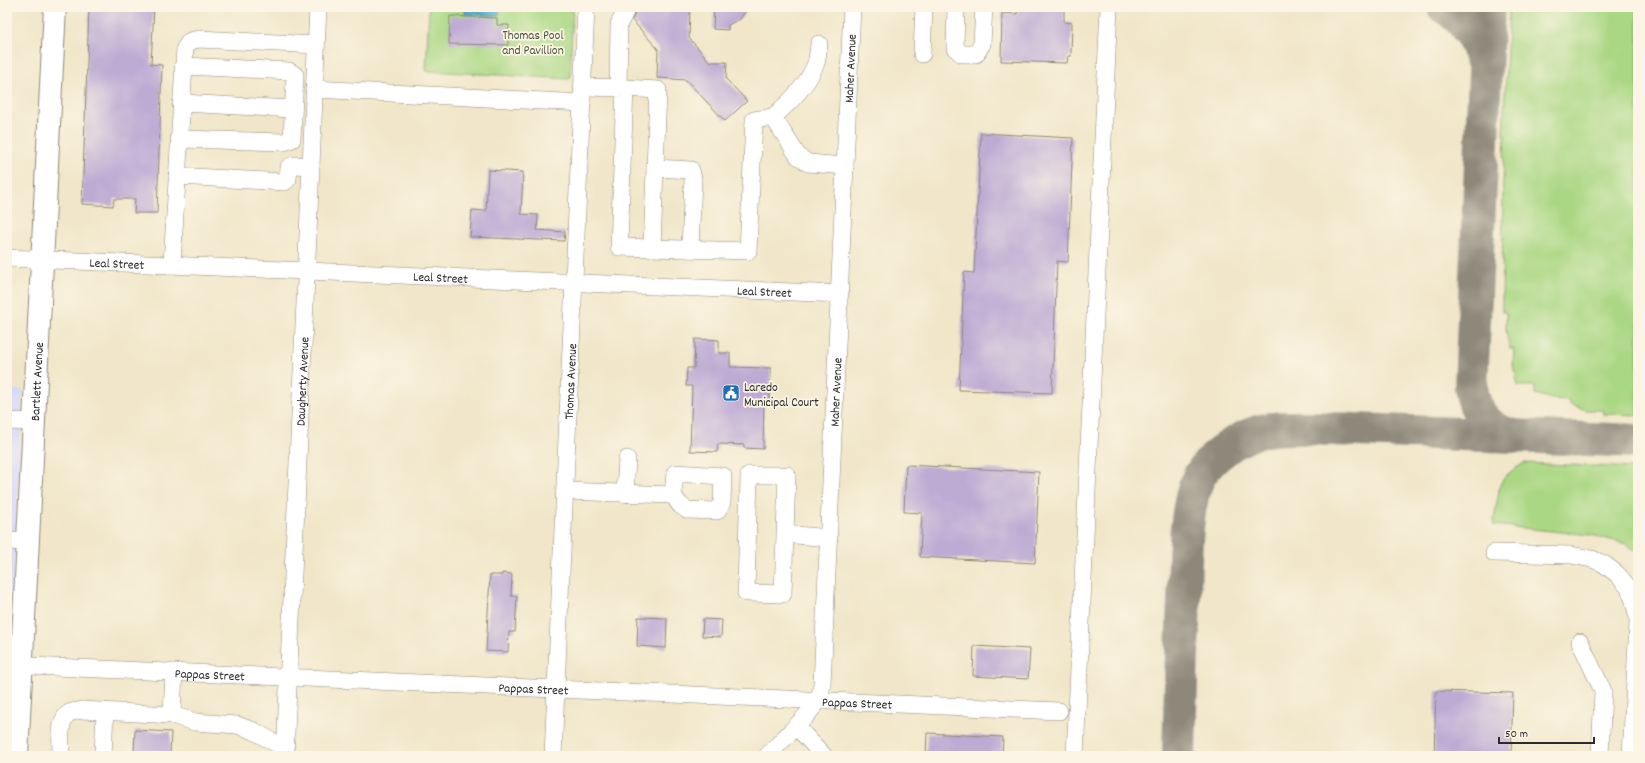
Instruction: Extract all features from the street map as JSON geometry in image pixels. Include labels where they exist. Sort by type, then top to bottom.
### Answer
[{"type":"main road","name":"Bartlett Avenue","points":[[17,756],[14,666],[17,541],[33,422],[54,7]]},
{"type":"street","name":"Daugherty Avenue","points":[[286,753],[318,7]]},
{"type":"street","name":"Thomas Avenue","points":[[553,756],[586,7]]},
{"type":"street","name":"Maher Avenue","points":[[819,700],[822,685],[829,538],[852,7]]},
{"type":"street","points":[[922,54],[924,7]]},
{"type":"street","points":[[956,7],[955,48],[962,54],[976,54],[982,44],[984,7]]},
{"type":"street","points":[[1075,756],[1109,7]]},
{"type":"street","points":[[624,12],[619,24],[622,88],[619,246],[748,251],[754,120],[774,117],[793,100],[810,75],[816,63],[819,44]]},
{"type":"street","points":[[172,264],[184,48],[190,41],[199,39],[316,45]]},
{"type":"street","points":[[179,139],[284,142],[292,139],[295,75],[289,70],[183,66]]},
{"type":"street","points":[[314,89],[582,95],[622,88],[658,90],[652,248]]},
{"type":"street","points":[[181,103],[293,109]]},
{"type":"street","points":[[774,117],[798,156],[808,163],[845,166]]},
{"type":"street","points":[[177,176],[286,182],[288,179],[289,167],[294,165],[311,166]]},
{"type":"street","points":[[655,168],[691,170],[693,179],[690,249]]},
{"type":"street","name":"Leal Street","points":[[7,258],[840,294]]},
{"type":"street","points":[[7,421],[33,422]]},
{"type":"street","points":[[625,494],[627,459]]},
{"type":"street","points":[[749,474],[787,475],[785,534],[783,594],[746,593],[749,474]]},
{"type":"street","points":[[565,491],[673,495]]},
{"type":"street","points":[[785,534],[829,538]]},
{"type":"street","points":[[1494,553],[1571,555],[1592,559],[1604,564],[1617,574],[1629,588],[1638,618]]},
{"type":"street","points":[[1631,756],[1638,622]]},
{"type":"street","points":[[1580,642],[1603,691],[1600,756]]},
{"type":"street","name":"Pappas Street","points":[[14,666],[289,676],[1059,711]]},
{"type":"street","points":[[172,715],[174,672]]},
{"type":"street","points":[[767,756],[819,700]]},
{"type":"street","points":[[61,756],[62,727],[65,718],[70,712],[82,710],[172,715],[195,722],[236,725],[254,731],[286,753]]},
{"type":"street","points":[[103,756],[105,712]]},
{"type":"street","points":[[796,726],[824,756]]},
{"type":"shaded area","points":[[7,390],[23,390],[10,637],[7,647]]},
{"type":"green space","name":"Thomas Pool and Pavillion","points":[[429,7],[573,7],[570,79],[426,71]]},
{"type":"green space","points":[[1509,7],[1638,7],[1638,415],[1603,414],[1604,410],[1586,410],[1569,404],[1569,400],[1552,399],[1535,394],[1535,386],[1518,386],[1513,365],[1514,349],[1510,349],[1506,331],[1506,312],[1502,312],[1503,181],[1505,136],[1503,135]]},
{"type":"green space","points":[[1523,463],[1638,468],[1638,553],[1627,544],[1591,535],[1493,525],[1500,485],[1507,475]]},
{"type":"water","points":[[465,7],[499,7],[499,16],[465,14]]},
{"type":"building","points":[[89,7],[154,7],[151,64],[162,65],[157,213],[134,213],[135,199],[114,199],[113,206],[82,204]]},
{"type":"building","points":[[634,7],[690,7],[689,38],[711,63],[727,62],[726,79],[747,101],[725,121],[686,80],[657,78],[658,49],[632,20],[635,12]]},
{"type":"building","points":[[714,7],[749,7],[740,19],[728,25],[728,30],[713,29]]},
{"type":"building","points":[[1017,7],[1064,7],[1064,22],[1072,23],[1071,56],[1068,56],[1067,63],[1001,61],[1002,13],[1017,14]]},
{"type":"building","points":[[450,16],[497,18],[497,25],[509,25],[508,45],[449,44]]},
{"type":"building","points":[[981,133],[1073,138],[1068,262],[1057,261],[1052,393],[959,390],[964,272],[974,273]]},
{"type":"building","points":[[488,170],[523,172],[521,214],[538,215],[537,230],[565,232],[564,241],[470,237],[472,210],[486,211]]},
{"type":"building","name":"Laredo Municipal Court","points":[[695,339],[719,340],[719,353],[730,353],[730,367],[771,368],[770,399],[764,399],[763,449],[744,448],[744,445],[718,444],[717,452],[690,451],[692,386],[686,386],[687,368],[694,368]]},
{"type":"building","points":[[906,465],[1039,472],[1035,563],[920,557],[922,513],[904,512]]},
{"type":"building","points":[[502,573],[512,574],[511,596],[517,596],[515,632],[509,632],[508,652],[486,651],[490,575],[502,575]]},
{"type":"building","points":[[638,617],[667,618],[666,648],[637,646]]},
{"type":"building","points":[[703,619],[722,620],[721,637],[702,636]]},
{"type":"building","points":[[974,646],[1030,649],[1028,679],[973,676]]},
{"type":"building","points":[[1436,691],[1513,693],[1511,756],[1434,756]]},
{"type":"building","points":[[135,730],[171,732],[170,756],[134,756]]},
{"type":"building","points":[[927,733],[1003,737],[1002,756],[926,756]]},
{"type":"taxiway","points":[[1444,7],[1458,18],[1474,39],[1484,64]]},
{"type":"taxiway","points":[[1488,7],[1471,387],[1475,404],[1484,419],[1498,430],[1515,436]]},
{"type":"taxiway","points":[[1179,756],[1185,554],[1188,518],[1195,487],[1200,475],[1217,455],[1232,444],[1261,431],[1294,428],[1638,441]]},
{"type":"place","name":"Laredo Municipal Court","points":[[731,393]]}]
